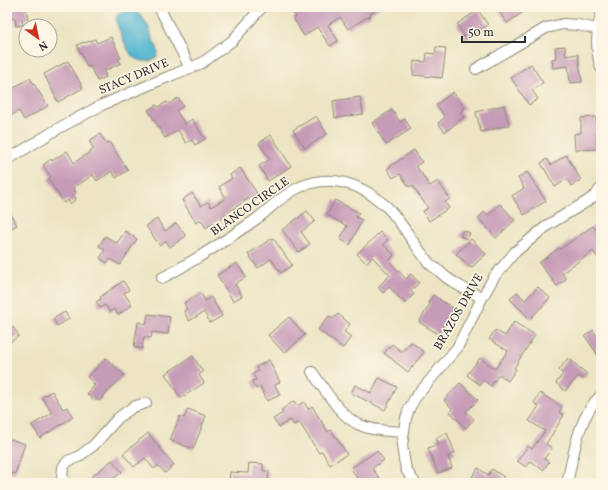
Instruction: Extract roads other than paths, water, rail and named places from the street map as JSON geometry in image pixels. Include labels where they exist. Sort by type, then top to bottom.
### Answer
[{"type":"street","points":[[159,7],[190,68]]},
{"type":"street","name":"STACY DRIVE","points":[[7,160],[59,128],[102,105],[202,63],[232,41],[262,7]]},
{"type":"street","points":[[601,15],[596,39],[601,68]]},
{"type":"street","points":[[476,69],[546,28],[563,24],[597,29]]},
{"type":"street","name":"BLANCO CIRCLE","points":[[162,278],[204,255],[296,189],[318,182],[333,180],[356,186],[368,192],[388,208],[431,264],[452,281],[482,298]]},
{"type":"street","name":"BRAZOS DRIVE","points":[[415,483],[406,469],[402,445],[406,418],[409,408],[415,398],[457,348],[494,277],[515,252],[548,225],[586,202],[601,188]]},
{"type":"street","points":[[312,372],[341,411],[350,420],[367,428],[403,432]]},
{"type":"street","points":[[568,483],[575,445],[583,422],[589,409],[601,395]]},
{"type":"street","points":[[67,483],[62,478],[64,467],[68,461],[78,457],[94,445],[118,418],[133,407],[146,403]]},
{"type":"water","points":[[129,9],[138,13],[149,28],[158,50],[157,56],[152,60],[144,61],[133,57],[124,41],[116,21],[116,17]]}]
